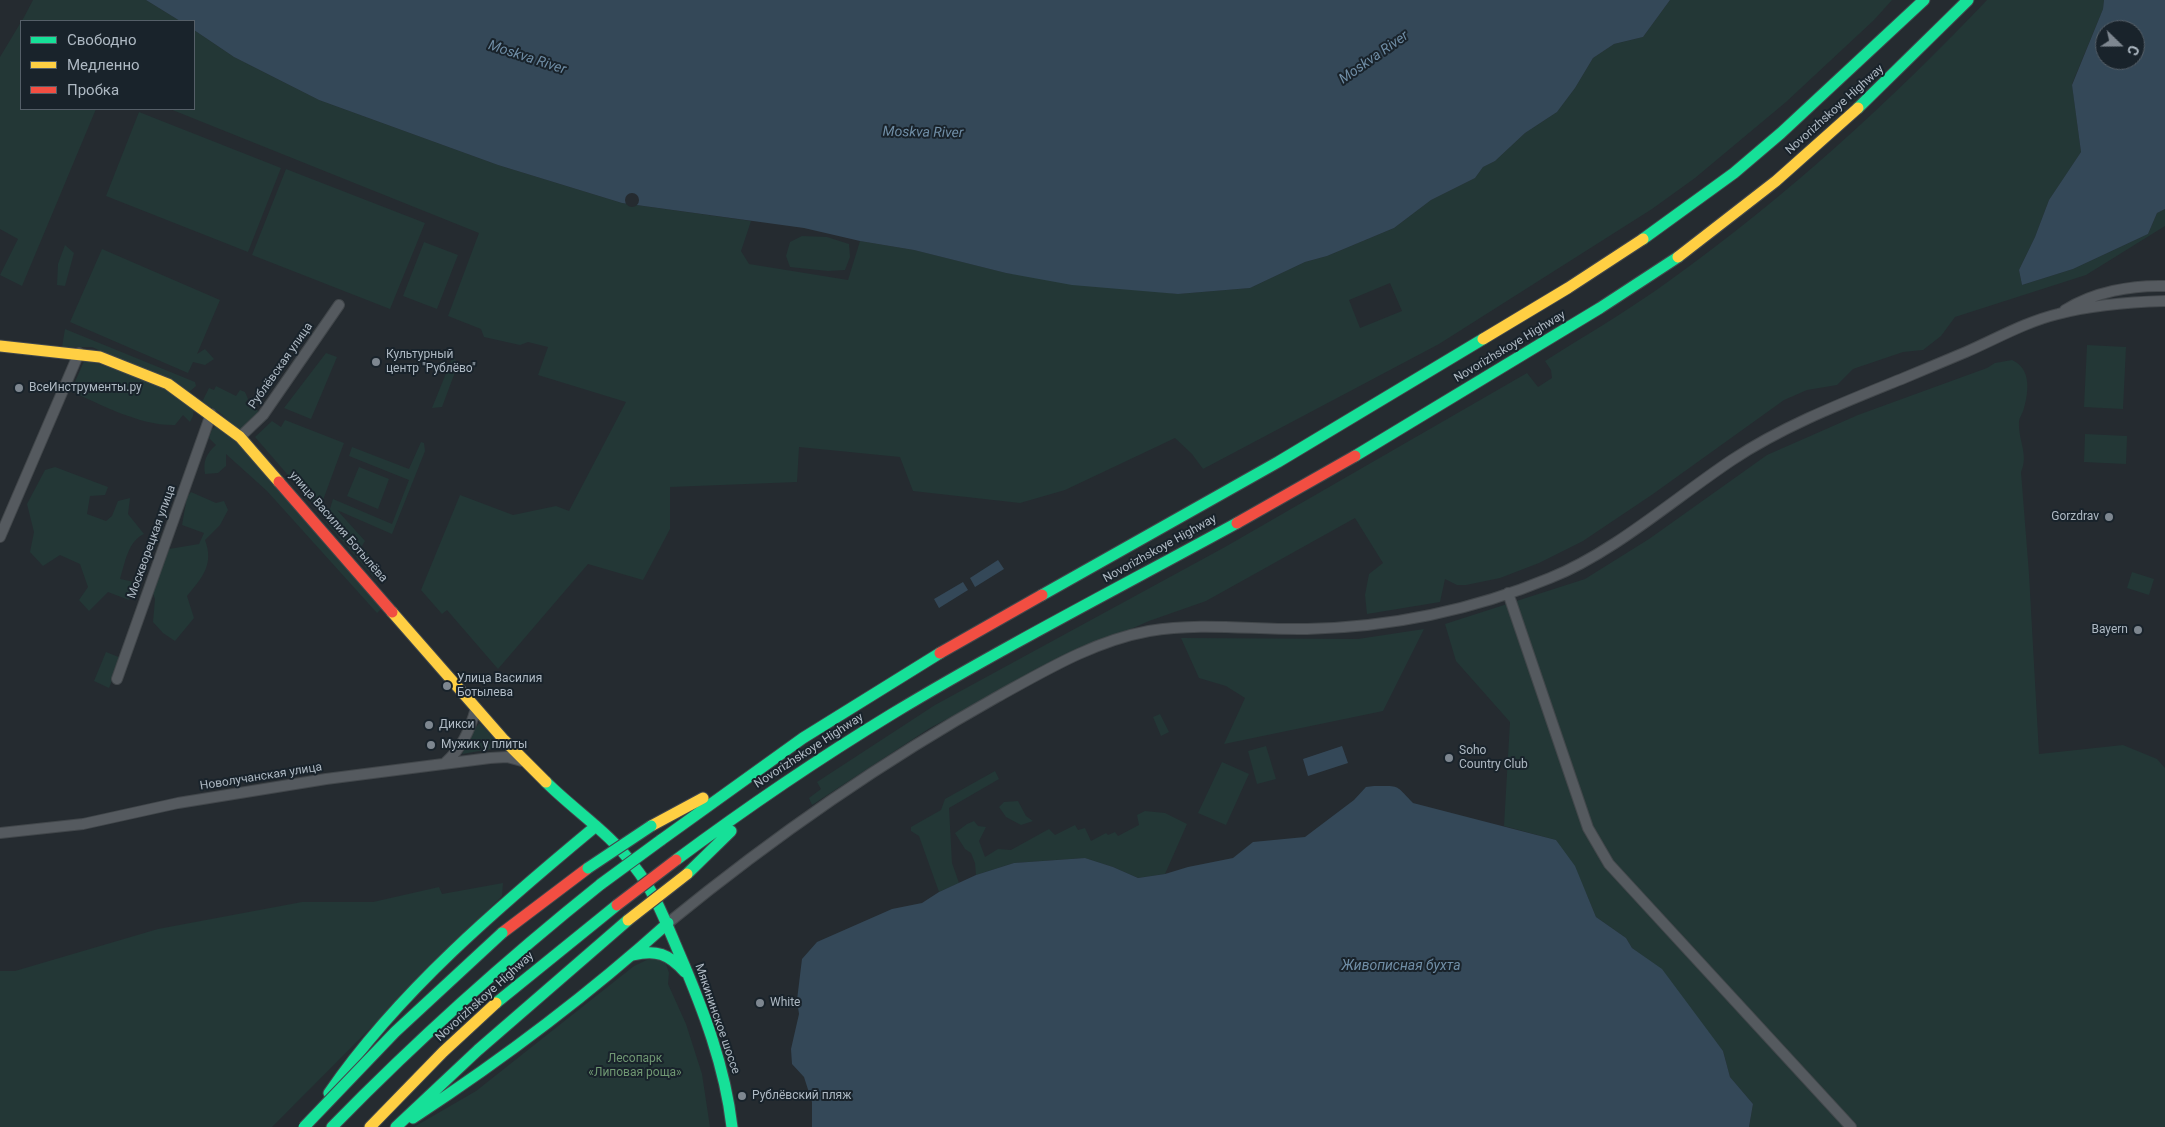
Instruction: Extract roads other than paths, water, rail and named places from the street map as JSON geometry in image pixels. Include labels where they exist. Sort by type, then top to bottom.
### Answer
[{"type":"main road","name":"Novorizhskoye Highway","points":[[332,1127],[410,1048],[474,988],[534,936],[601,884],[760,768],[803,738],[940,652],[1278,462],[1560,293],[1631,247],[1734,173],[1781,133],[1924,0]]},
{"type":"main road","name":"Novorizhskoye Highway","points":[[370,1127],[420,1075],[488,1010],[552,956],[716,830],[838,747],[950,681],[1353,456],[1649,277],[1705,237],[1790,170],[1861,106],[1968,0]]},
{"type":"main road","name":"улица Василия Ботылёва","points":[[0,346],[100,356],[168,384],[240,437],[504,740],[526,764],[596,826]]},
{"type":"main road","points":[[305,1127],[394,1032],[502,933],[588,868],[651,826],[760,768]]},
{"type":"main road","points":[[398,1127],[478,1050],[628,920],[686,874],[776,789]]},
{"type":"main road","points":[[305,1127],[345,1068],[399,1006],[434,970],[557,858],[596,826]]},
{"type":"main road","name":"Мякининское шоссе","points":[[596,826],[609,837],[634,865],[656,896],[689,976],[719,1059],[729,1100],[732,1127]]},
{"type":"main road","points":[[398,1127],[479,1076],[633,955],[668,923]]},
{"type":"main road","points":[[633,955],[651,950],[659,952],[675,960],[689,976]]},
{"type":"street","points":[[2062,312],[2080,301],[2116,290],[2165,286]]},
{"type":"street","points":[[668,923],[802,820],[882,766],[950,723],[1035,676],[1115,638],[1177,626],[1201,625],[1303,629],[1370,626],[1463,608],[1508,594],[1553,577],[1598,553],[1736,458],[1824,410],[1965,353],[2031,322],[2062,312],[2120,304],[2165,301]]},
{"type":"street","name":"Рублёвская улица","points":[[240,437],[247,433],[263,415],[339,305]]},
{"type":"street","points":[[0,536],[79,353]]},
{"type":"street","name":"Москворецкая улица","points":[[117,679],[211,414]]},
{"type":"street","points":[[1508,594],[1588,828],[1609,864],[1851,1127]]},
{"type":"street","points":[[444,763],[453,756],[468,734],[476,708]]},
{"type":"street","points":[[490,758],[499,752],[504,740]]},
{"type":"street","name":"Новолучанская улица","points":[[0,833],[83,824],[178,803],[326,779],[444,763],[490,758],[515,758],[526,764]]},
{"type":"water","name":"Moskva River","points":[[146,0],[1670,0],[1643,37],[1614,44],[1593,58],[1575,88],[1557,112],[1525,133],[1495,161],[1483,167],[1475,178],[1431,200],[1394,228],[1327,256],[1305,262],[1250,288],[1178,294],[1072,285],[1006,273],[914,250],[860,241],[804,228],[622,203],[498,165],[319,100],[234,57],[195,31],[195,20],[178,20]]},
{"type":"water","points":[[2104,0],[2165,0],[2165,209],[2157,213],[2148,234],[2073,269],[2022,285],[2019,270],[2035,237],[2049,200],[2081,152],[2072,85],[2095,29],[2095,70],[2145,70],[2145,20],[2099,20]]},
{"type":"water","points":[[998,560],[1004,569],[975,587],[970,578]]},
{"type":"water","points":[[963,582],[968,590],[939,608],[934,599]]},
{"type":"water","points":[[1342,746],[1348,763],[1308,776],[1303,759]]},
{"type":"water","name":"Живописная бухта","points":[[1393,786],[1400,789],[1413,803],[1556,840],[1575,866],[1596,917],[1626,938],[1632,948],[1662,969],[1723,1051],[1730,1077],[1753,1104],[1749,1127],[812,1127],[812,1102],[804,1077],[792,1064],[791,1049],[799,1014],[797,1000],[802,959],[817,942],[892,909],[922,903],[939,892],[976,875],[1014,863],[1085,858],[1138,878],[1165,874],[1188,867],[1233,858],[1253,842],[1305,837],[1354,800],[1366,787]]},
{"type":"place","name":"Культурный центр \"Рублёво\"","points":[[376,362]]},
{"type":"place","name":"ВсеИнструменты.ру","points":[[19,388]]},
{"type":"place","name":"Gorzdrav","points":[[2109,517]]},
{"type":"place","name":"Bayern","points":[[2138,630]]},
{"type":"place","name":"Улица Василия Ботылева","points":[[447,686]]},
{"type":"place","name":"Дикси","points":[[429,725]]},
{"type":"place","name":"Мужик у плиты","points":[[431,745]]},
{"type":"place","name":"Soho Country Club","points":[[1449,758]]},
{"type":"place","name":"White","points":[[760,1003]]},
{"type":"place","name":"Рублёвский пляж","points":[[742,1096]]},
{"type":"park label","name":"Лесопарк «Липовая роща»","points":[[635,1066]]}]
